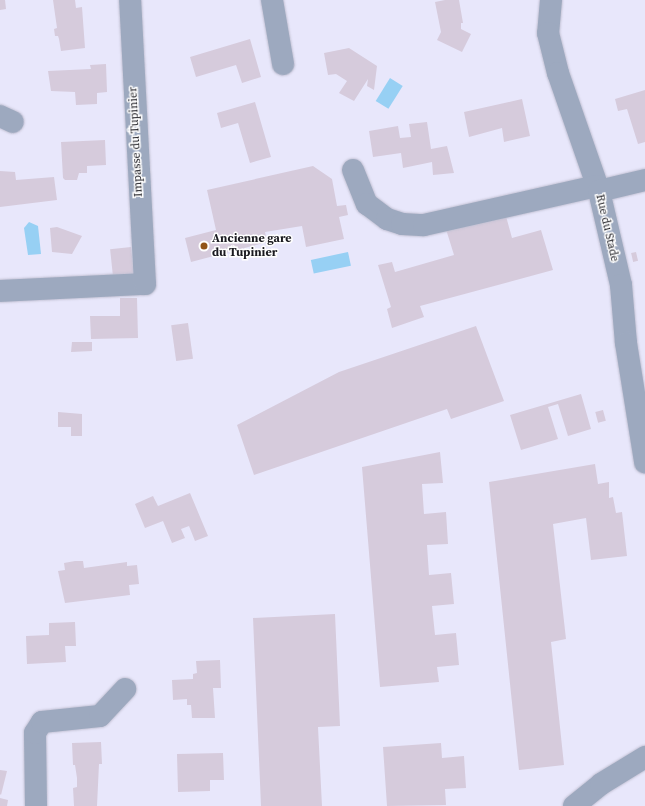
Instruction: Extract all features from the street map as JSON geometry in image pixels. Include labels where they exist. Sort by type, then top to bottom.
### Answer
[{"type":"street","name":"Impasse du Tupinier","points":[[0,291],[145,284],[130,0]]},
{"type":"street","points":[[272,0],[283,64]]},
{"type":"street","name":"Rue du Stade","points":[[551,0],[548,33],[558,73],[598,189],[621,285],[626,343],[640,390],[645,462]]},
{"type":"street","points":[[353,170],[367,204],[386,219],[402,224],[424,225],[645,180]]},
{"type":"street","points":[[36,806],[35,733],[42,722],[100,716],[126,689]]},
{"type":"street","points":[[574,806],[601,784],[645,757]]},
{"type":"water","points":[[390,78],[403,86],[388,109],[376,101]]},
{"type":"water","points":[[29,222],[38,226],[41,254],[28,255],[24,228]]},
{"type":"water","points":[[348,252],[351,266],[314,274],[311,260]]},
{"type":"building","points":[[0,0],[5,0],[6,9],[0,10]]},
{"type":"building","points":[[53,0],[75,0],[76,8],[82,7],[85,48],[61,51],[58,36],[55,36],[54,29],[57,28]]},
{"type":"building","points":[[459,0],[463,23],[461,23],[461,29],[471,34],[462,52],[437,40],[441,32],[435,2]]},
{"type":"building","points":[[250,39],[261,77],[242,83],[236,65],[196,77],[190,57]]},
{"type":"building","points":[[349,48],[377,66],[374,90],[367,86],[368,79],[354,101],[339,93],[347,81],[336,74],[328,75],[324,53]]},
{"type":"building","points":[[106,64],[107,92],[97,93],[97,104],[76,105],[75,92],[51,91],[48,71],[91,69],[90,65]]},
{"type":"building","points":[[645,90],[645,142],[638,144],[627,109],[618,111],[615,99]]},
{"type":"building","points":[[522,99],[530,136],[504,142],[502,128],[469,137],[464,112]]},
{"type":"building","points":[[255,102],[271,157],[250,163],[238,123],[221,128],[217,113]]},
{"type":"building","points":[[427,122],[431,149],[447,146],[454,173],[433,175],[432,162],[403,168],[401,153],[373,157],[369,131],[398,126],[400,138],[411,137],[409,124]]},
{"type":"building","points":[[105,140],[106,165],[87,166],[87,173],[79,173],[77,180],[65,180],[63,178],[61,142]]},
{"type":"building","points":[[313,166],[332,179],[337,206],[346,205],[348,215],[339,217],[344,239],[306,247],[302,226],[265,232],[267,242],[191,262],[185,238],[216,230],[207,190]]},
{"type":"building","points":[[0,171],[15,172],[16,180],[54,177],[57,200],[0,207]]},
{"type":"building","points":[[504,209],[512,238],[541,230],[553,270],[420,306],[424,317],[392,328],[387,309],[391,307],[378,265],[392,262],[395,272],[454,255],[445,226]]},
{"type":"building","points":[[57,227],[82,236],[72,254],[52,252],[50,228]]},
{"type":"building","points":[[131,247],[134,277],[113,279],[110,249]]},
{"type":"building","points":[[636,252],[638,261],[633,262],[631,253]]},
{"type":"building","points":[[120,298],[137,298],[138,338],[91,339],[90,316],[120,316]]},
{"type":"building","points":[[188,323],[193,359],[176,361],[171,325]]},
{"type":"building","points":[[476,326],[504,401],[451,419],[447,409],[254,475],[237,425],[339,372]]},
{"type":"building","points":[[72,342],[92,342],[92,351],[71,352]]},
{"type":"building","points":[[581,394],[591,429],[568,436],[558,404],[548,407],[558,439],[521,450],[510,415]]},
{"type":"building","points":[[603,410],[606,421],[598,423],[595,412]]},
{"type":"building","points":[[58,412],[82,414],[82,436],[71,436],[71,427],[58,427]]},
{"type":"building","points":[[440,452],[443,483],[422,484],[424,514],[446,512],[448,544],[427,545],[429,575],[451,573],[454,604],[432,606],[435,635],[456,633],[459,665],[437,667],[439,682],[380,687],[362,467]]},
{"type":"building","points":[[595,464],[598,484],[609,482],[609,498],[613,497],[616,513],[622,512],[627,556],[591,560],[586,518],[553,524],[566,639],[551,642],[564,765],[519,770],[489,482]]},
{"type":"building","points":[[190,493],[208,536],[195,541],[189,526],[181,529],[185,538],[172,543],[163,521],[145,528],[135,504],[153,496],[158,506]]},
{"type":"building","points":[[83,561],[84,568],[127,562],[127,566],[137,565],[139,584],[129,585],[130,595],[65,603],[58,571],[65,570],[64,563]]},
{"type":"building","points":[[335,614],[340,726],[318,727],[322,806],[261,806],[253,618]]},
{"type":"building","points":[[75,622],[76,646],[65,646],[66,662],[27,664],[26,636],[49,635],[49,623]]},
{"type":"building","points":[[220,660],[221,688],[213,688],[215,718],[192,718],[191,705],[187,705],[187,699],[173,700],[172,680],[193,679],[193,674],[197,673],[196,661]]},
{"type":"building","points":[[101,742],[102,764],[99,764],[97,806],[74,806],[73,788],[77,787],[77,778],[75,765],[73,765],[72,743]]},
{"type":"building","points":[[441,743],[442,758],[464,756],[466,788],[445,789],[446,805],[387,806],[383,747]]},
{"type":"building","points":[[223,753],[224,780],[210,780],[210,791],[178,792],[177,754]]},
{"type":"building","points":[[0,770],[7,771],[1,795],[0,794]]},
{"type":"building","points":[[0,798],[8,800],[7,806],[0,806]]},
{"type":"place","name":"Ancienne gare du Tupinier","points":[[204,246]]}]
